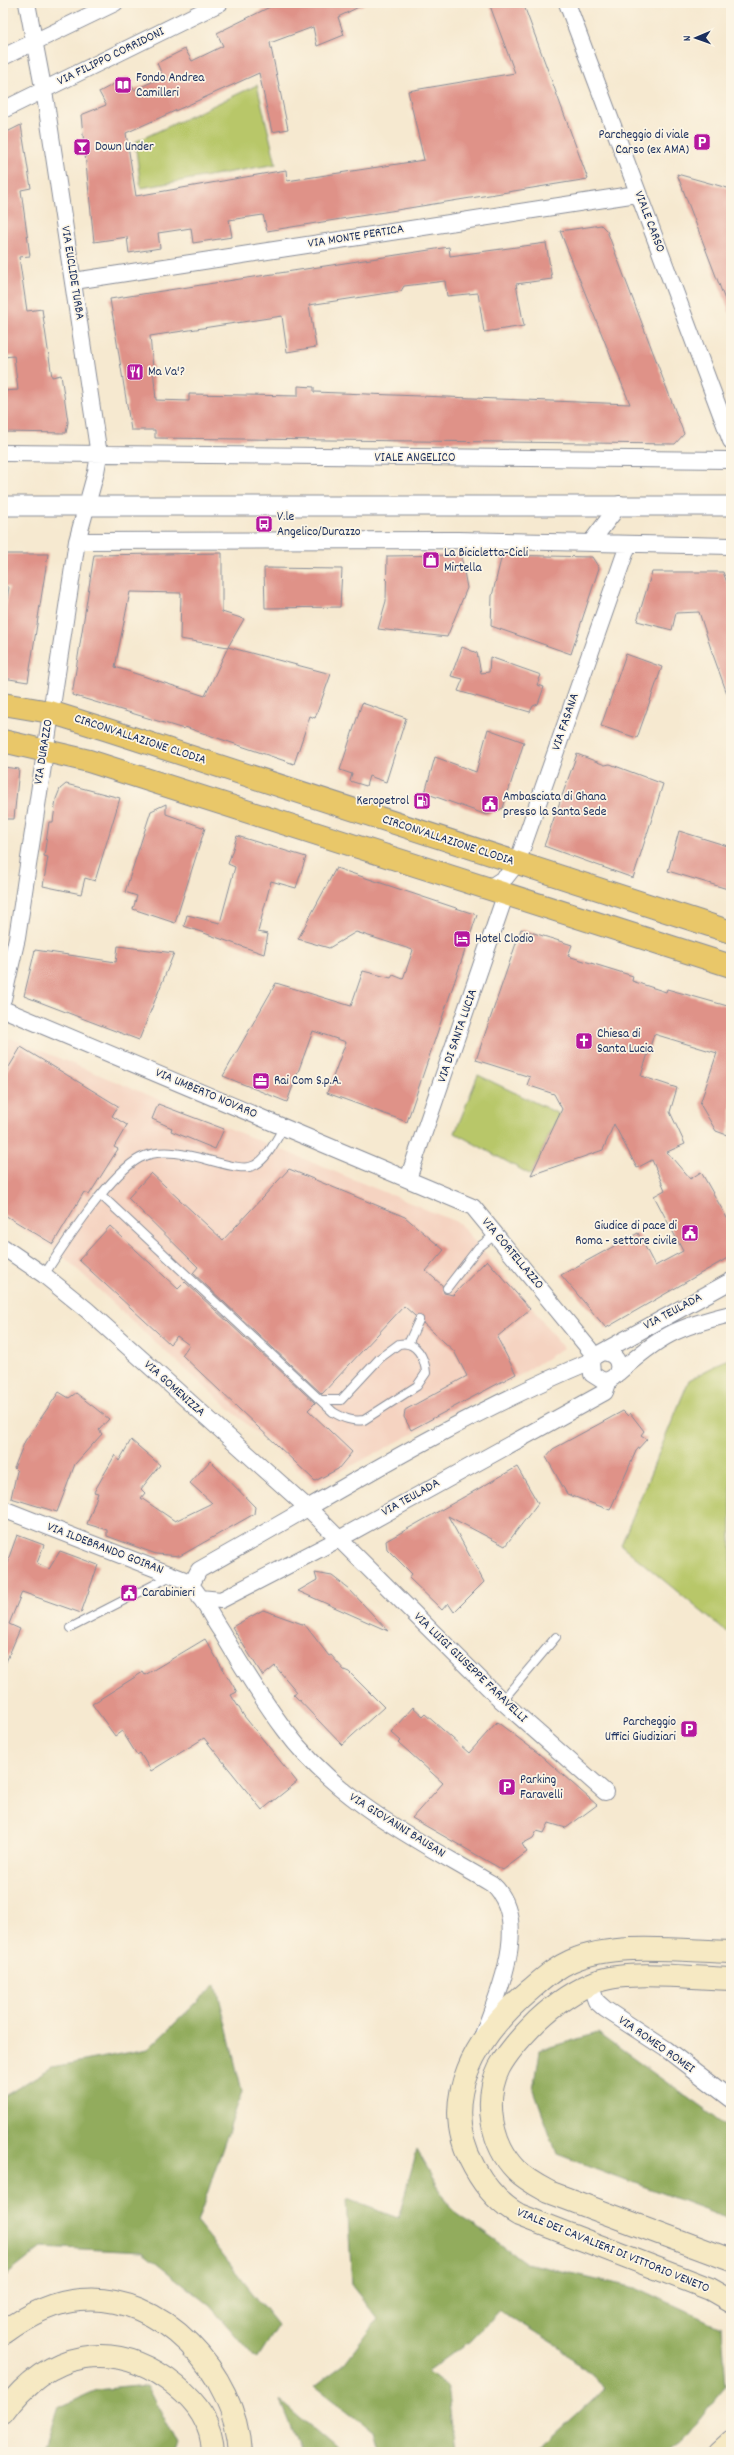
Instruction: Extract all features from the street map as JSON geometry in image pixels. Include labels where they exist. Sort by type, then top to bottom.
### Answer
[{"type":"main road","name":"CIRCONVALLAZIONE CLODIA","points":[[3,704],[50,712],[731,932]]},
{"type":"main road","points":[[3,741],[45,749],[89,761],[497,890],[731,966]]},
{"type":"main road","name":"VIALE DEI CAVALIERI DI VITTORIO VENETO","points":[[727,2298],[534,2222],[512,2211],[493,2195],[478,2175],[464,2142],[460,2121],[460,2100],[466,2075],[480,2044],[513,2005],[551,1972],[573,1960],[597,1953],[615,1951],[731,1952]]},
{"type":"main road","points":[[731,1979],[635,1977],[600,1980],[590,1984],[570,1994],[532,2026],[499,2068],[492,2089],[492,2116],[498,2140],[507,2160],[524,2178],[549,2192],[731,2260]]},
{"type":"main road","points":[[3,2333],[34,2313],[69,2301],[91,2299],[110,2302],[142,2312],[179,2335],[204,2362],[228,2402],[240,2446]]},
{"type":"main road","points":[[3,2413],[25,2387],[53,2367],[87,2357],[117,2358],[139,2363],[152,2369],[197,2405],[206,2419],[213,2449]]},
{"type":"main road","points":[[720,2452],[731,2442]]},
{"type":"street","name":"VIA EUCLIDE TURBA","points":[[27,3],[33,43],[43,90],[74,281],[99,455]]},
{"type":"street","points":[[3,57],[115,3]]},
{"type":"street","name":"VIA FILIPPO CORRIDONI","points":[[3,110],[220,3]]},
{"type":"street","name":"VIALE CARSO","points":[[567,3],[637,194],[695,341],[731,441]]},
{"type":"street","name":"VIA MONTE PERTICA","points":[[74,281],[637,194]]},
{"type":"street","name":"VIALE ANGELICO","points":[[3,453],[731,460]]},
{"type":"street","points":[[85,505],[96,472],[99,455]]},
{"type":"street","points":[[592,542],[620,504]]},
{"type":"street","points":[[3,506],[620,504],[731,506]]},
{"type":"street","name":"VIA DURAZZO","points":[[3,999],[17,938],[50,712],[77,541],[85,505]]},
{"type":"street","points":[[77,541],[372,540],[592,542],[628,545],[731,546]]},
{"type":"street","name":"VIA FASANA","points":[[497,890],[517,863],[628,545]]},
{"type":"street","name":"VIA DI SANTA LUCIA","points":[[408,1179],[497,890]]},
{"type":"street","name":"VIA UMBERTO NOVARO","points":[[3,1009],[408,1179]]},
{"type":"street","name":"VIA CORTELLAZZO","points":[[408,1179],[473,1207],[596,1356]]},
{"type":"street","name":"VIA GOMENIZZA","points":[[3,1247],[44,1275],[92,1315],[309,1509],[339,1539]]},
{"type":"street","name":"VIA TEULADA","points":[[731,1281],[596,1356],[538,1384],[348,1484],[309,1509],[199,1570],[195,1592],[221,1600],[339,1539],[605,1392],[613,1377],[653,1343],[668,1334],[688,1325],[731,1314]]},
{"type":"street","points":[[610,1353],[616,1358],[619,1365],[613,1377],[602,1381],[592,1374],[596,1356],[610,1353]]},
{"type":"street","name":"VIA ILDEBRANDO GOIRAN","points":[[3,1509],[173,1574],[195,1592]]},
{"type":"street","name":"VIA LUIGI GIUSEPPE FARAVELLI","points":[[339,1539],[502,1701],[605,1792]]},
{"type":"street","name":"VIA GIOVANNI BAUSAN","points":[[195,1592],[267,1705],[300,1749],[318,1768],[364,1808],[492,1884],[506,1900],[511,1923],[510,1946],[502,1980],[480,2044]]},
{"type":"street","name":"VIA ROMEO ROMEI","points":[[590,1984],[594,1995],[601,2006],[666,2049],[731,2099]]},
{"type":"lane","points":[[44,1275],[101,1195],[130,1164],[154,1153],[178,1153],[239,1167],[254,1166],[271,1147],[284,1127]]},
{"type":"lane","points":[[101,1195],[333,1412],[357,1421],[364,1420],[386,1407],[417,1386],[426,1373],[421,1354],[408,1344],[398,1344],[390,1349],[341,1400],[321,1400]]},
{"type":"lane","points":[[447,1288],[478,1248],[496,1234]]},
{"type":"lane","points":[[408,1344],[418,1320]]},
{"type":"lane","points":[[70,1628],[173,1574]]},
{"type":"lane","points":[[502,1701],[556,1637]]},
{"type":"shaded area","points":[[10,1038],[459,1223],[532,1307],[563,1348],[496,1390],[315,1485],[149,1337],[60,1253],[3,1217],[3,1053]]},
{"type":"green space","points":[[257,85],[276,164],[141,188],[135,142]]},
{"type":"green space","points":[[478,1075],[559,1114],[531,1175],[455,1133]]},
{"type":"green space","points":[[731,1357],[731,1636],[621,1545],[689,1380]]},
{"type":"green space","points":[[216,1984],[242,2092],[197,2223],[278,2325],[256,2359],[210,2306],[142,2252],[42,2247],[3,2278],[3,2097],[52,2067],[148,2049]]},
{"type":"green space","points":[[598,2033],[731,2129],[731,2219],[557,2154],[534,2090],[540,2050]]},
{"type":"green space","points":[[417,2150],[451,2209],[526,2263],[640,2289],[721,2327],[725,2387],[682,2440],[664,2452],[536,2452],[605,2388],[559,2347],[499,2310],[470,2341],[428,2371],[447,2386],[455,2452],[379,2452],[373,2431],[315,2386],[343,2365],[378,2319],[352,2286],[347,2199],[398,2218]]},
{"type":"green space","points":[[147,2385],[178,2445],[175,2452],[44,2452],[59,2407],[97,2390]]},
{"type":"green space","points":[[280,2401],[336,2449],[337,2452],[301,2452]]},
{"type":"building","points":[[278,3],[367,3],[338,17],[344,35],[317,46],[313,27],[270,43],[288,129],[272,132],[259,73],[126,133],[136,196],[286,170],[287,181],[424,160],[408,91],[515,73],[489,3],[523,3],[588,179],[267,231],[263,215],[229,220],[232,237],[193,243],[191,228],[158,233],[160,248],[129,253],[127,237],[94,242],[81,115],[106,105],[99,92],[127,77],[134,90],[163,77],[157,63],[185,49],[192,61],[223,46],[217,33]]},
{"type":"building","points":[[21,125],[31,188],[21,190],[30,256],[19,257],[27,311],[42,309],[52,377],[61,375],[68,422],[66,433],[3,432],[3,391],[18,390],[14,356],[3,357],[3,134]]},
{"type":"building","points":[[677,174],[731,189],[731,313],[730,313]]},
{"type":"building","points":[[601,225],[607,231],[684,434],[675,444],[155,438],[155,430],[131,430],[110,299],[449,247],[450,256],[546,243],[552,279],[516,284],[524,326],[484,332],[478,293],[447,296],[445,281],[404,286],[401,291],[309,305],[316,347],[287,352],[282,316],[150,336],[156,400],[189,401],[189,394],[298,396],[298,386],[314,387],[314,392],[630,404],[560,231]]},
{"type":"building","points":[[222,553],[222,612],[244,619],[228,647],[331,674],[315,718],[310,716],[294,764],[185,727],[184,729],[72,695],[94,555]],"holes":[[[130,592],[181,593],[180,639],[228,647],[205,696],[115,667]]]},
{"type":"building","points":[[3,554],[48,554],[28,682],[3,678],[3,626],[9,587],[3,587]]},
{"type":"building","points":[[461,555],[467,588],[447,637],[378,629],[386,601],[387,556]]},
{"type":"building","points":[[502,555],[592,557],[599,568],[571,654],[491,626],[492,596]]},
{"type":"building","points":[[264,568],[342,569],[340,607],[265,608]]},
{"type":"building","points":[[652,572],[723,572],[731,593],[731,699],[729,699],[699,612],[676,613],[672,630],[637,621]]},
{"type":"building","points":[[462,647],[477,653],[481,673],[489,672],[490,657],[541,675],[537,685],[544,687],[538,704],[533,706],[530,712],[458,691],[463,679],[451,676]]},
{"type":"building","points":[[626,654],[662,667],[637,738],[601,726]]},
{"type":"building","points":[[362,703],[406,718],[386,782],[369,776],[366,786],[350,781],[352,774],[340,770]]},
{"type":"building","points":[[488,729],[524,742],[503,808],[487,815],[425,793],[435,757],[476,772]]},
{"type":"building","points":[[577,754],[605,765],[610,764],[663,784],[633,878],[544,846]]},
{"type":"building","points":[[3,767],[19,769],[14,819],[3,819]]},
{"type":"building","points":[[66,784],[120,798],[95,881],[85,878],[81,894],[43,886],[48,857],[44,856],[49,822],[53,822],[56,799],[60,789]]},
{"type":"building","points":[[166,804],[166,814],[205,828],[175,923],[133,909],[137,896],[125,892],[151,811]]},
{"type":"building","points":[[679,831],[731,847],[731,890],[668,871]]},
{"type":"building","points":[[237,836],[306,857],[296,888],[271,881],[258,932],[268,934],[264,954],[184,926],[187,915],[220,923],[235,867],[228,864]]},
{"type":"building","points":[[336,868],[477,915],[407,1122],[327,1093],[346,1042],[313,1031],[287,1102],[223,1076],[276,983],[351,1006],[363,971],[391,978],[393,975],[403,979],[413,950],[356,932],[329,948],[298,939]]},
{"type":"building","points":[[521,929],[572,945],[568,956],[633,976],[632,981],[666,992],[667,989],[731,1007],[731,1122],[727,1135],[716,1131],[700,1104],[717,1053],[654,1034],[641,1076],[677,1088],[670,1112],[685,1144],[667,1152],[690,1179],[701,1172],[731,1225],[731,1256],[606,1328],[561,1275],[638,1233],[655,1266],[683,1251],[654,1196],[665,1190],[652,1160],[637,1168],[614,1124],[603,1150],[531,1175],[562,1109],[554,1094],[527,1085],[530,1077],[476,1060]]},
{"type":"building","points":[[118,946],[174,953],[139,1040],[24,996],[35,950],[116,962]]},
{"type":"building","points":[[21,1047],[118,1106],[112,1116],[127,1125],[114,1147],[118,1149],[89,1195],[84,1192],[53,1244],[3,1214],[3,1077]]},
{"type":"building","points":[[158,1104],[224,1129],[215,1149],[171,1131],[172,1128],[152,1119]]},
{"type":"building","points":[[289,1169],[405,1217],[444,1250],[426,1271],[442,1285],[444,1293],[453,1295],[487,1260],[530,1309],[497,1337],[516,1374],[411,1430],[404,1417],[405,1410],[467,1376],[454,1351],[423,1323],[423,1317],[415,1316],[404,1306],[322,1394],[193,1273],[198,1267],[128,1198],[151,1173],[223,1240]]},
{"type":"building","points":[[110,1226],[178,1289],[185,1282],[315,1403],[308,1410],[352,1452],[338,1469],[315,1481],[182,1355],[189,1345],[177,1336],[170,1344],[79,1260]]},
{"type":"building","points":[[59,1392],[69,1398],[76,1393],[109,1419],[99,1430],[102,1434],[75,1464],[57,1512],[11,1498],[17,1471],[14,1468],[25,1441]]},
{"type":"building","points":[[623,1411],[628,1416],[630,1413],[644,1431],[641,1435],[647,1439],[636,1451],[610,1510],[567,1494],[546,1457],[553,1449]]},
{"type":"building","points":[[131,1440],[160,1465],[141,1489],[145,1493],[141,1498],[175,1521],[212,1503],[190,1483],[210,1461],[255,1507],[254,1514],[180,1556],[156,1554],[107,1536],[107,1530],[87,1524],[98,1493],[94,1492],[115,1455],[119,1461]]},
{"type":"building","points":[[517,1467],[538,1503],[505,1546],[448,1516],[484,1582],[454,1612],[448,1603],[442,1610],[409,1578],[412,1574],[387,1549],[386,1541]]},
{"type":"building","points":[[17,1535],[44,1545],[37,1563],[49,1569],[60,1551],[98,1565],[81,1613],[22,1592],[9,1624],[20,1629],[3,1669],[3,1574]]},
{"type":"building","points":[[315,1573],[332,1576],[349,1589],[388,1631],[298,1591],[317,1580]]},
{"type":"building","points":[[263,1610],[305,1625],[329,1656],[331,1655],[344,1670],[349,1672],[384,1707],[342,1745],[293,1694],[297,1692],[275,1666],[263,1676],[232,1627]]},
{"type":"building","points":[[205,1639],[237,1692],[231,1695],[244,1716],[297,1782],[262,1810],[204,1738],[151,1771],[140,1753],[137,1755],[122,1731],[115,1736],[92,1704],[143,1672],[145,1675]]},
{"type":"building","name":"Parking Faravelli","points":[[413,1707],[423,1716],[425,1714],[469,1753],[497,1722],[538,1753],[597,1805],[566,1828],[549,1823],[544,1833],[537,1831],[533,1838],[522,1844],[527,1852],[503,1870],[412,1818],[443,1783],[399,1743],[401,1741],[391,1732]]},
{"type":"place","name":"Fondo Andrea Camilleri","points":[[123,85]]},
{"type":"place","name":"Parcheggio di viale Carso (ex AMA)","points":[[702,142]]},
{"type":"place","name":"Down Under","points":[[82,147]]},
{"type":"place","name":"Ma Va'?","points":[[135,372]]},
{"type":"place","name":"V.le Angelico/Durazzo","points":[[264,524]]},
{"type":"place","name":"La Bicicletta-Cicli Mirtella","points":[[431,560]]},
{"type":"place","name":"Keropetrol","points":[[422,801]]},
{"type":"place","name":"Ambasciata di Ghana presso la Santa Sede","points":[[490,804]]},
{"type":"place","name":"Hotel Clodio","points":[[462,939]]},
{"type":"place","name":"Chiesa di Santa Lucia","points":[[584,1041]]},
{"type":"place","name":"Rai Com S.p.A.","points":[[261,1081]]},
{"type":"place","name":"Giudice di pace di Roma - settore civile","points":[[690,1233]]},
{"type":"place","name":"Carabinieri","points":[[129,1593]]},
{"type":"place","name":"Parcheggio Uffici Giudiziari","points":[[689,1729]]},
{"type":"place","name":"Parking Faravelli","points":[[507,1787]]}]
